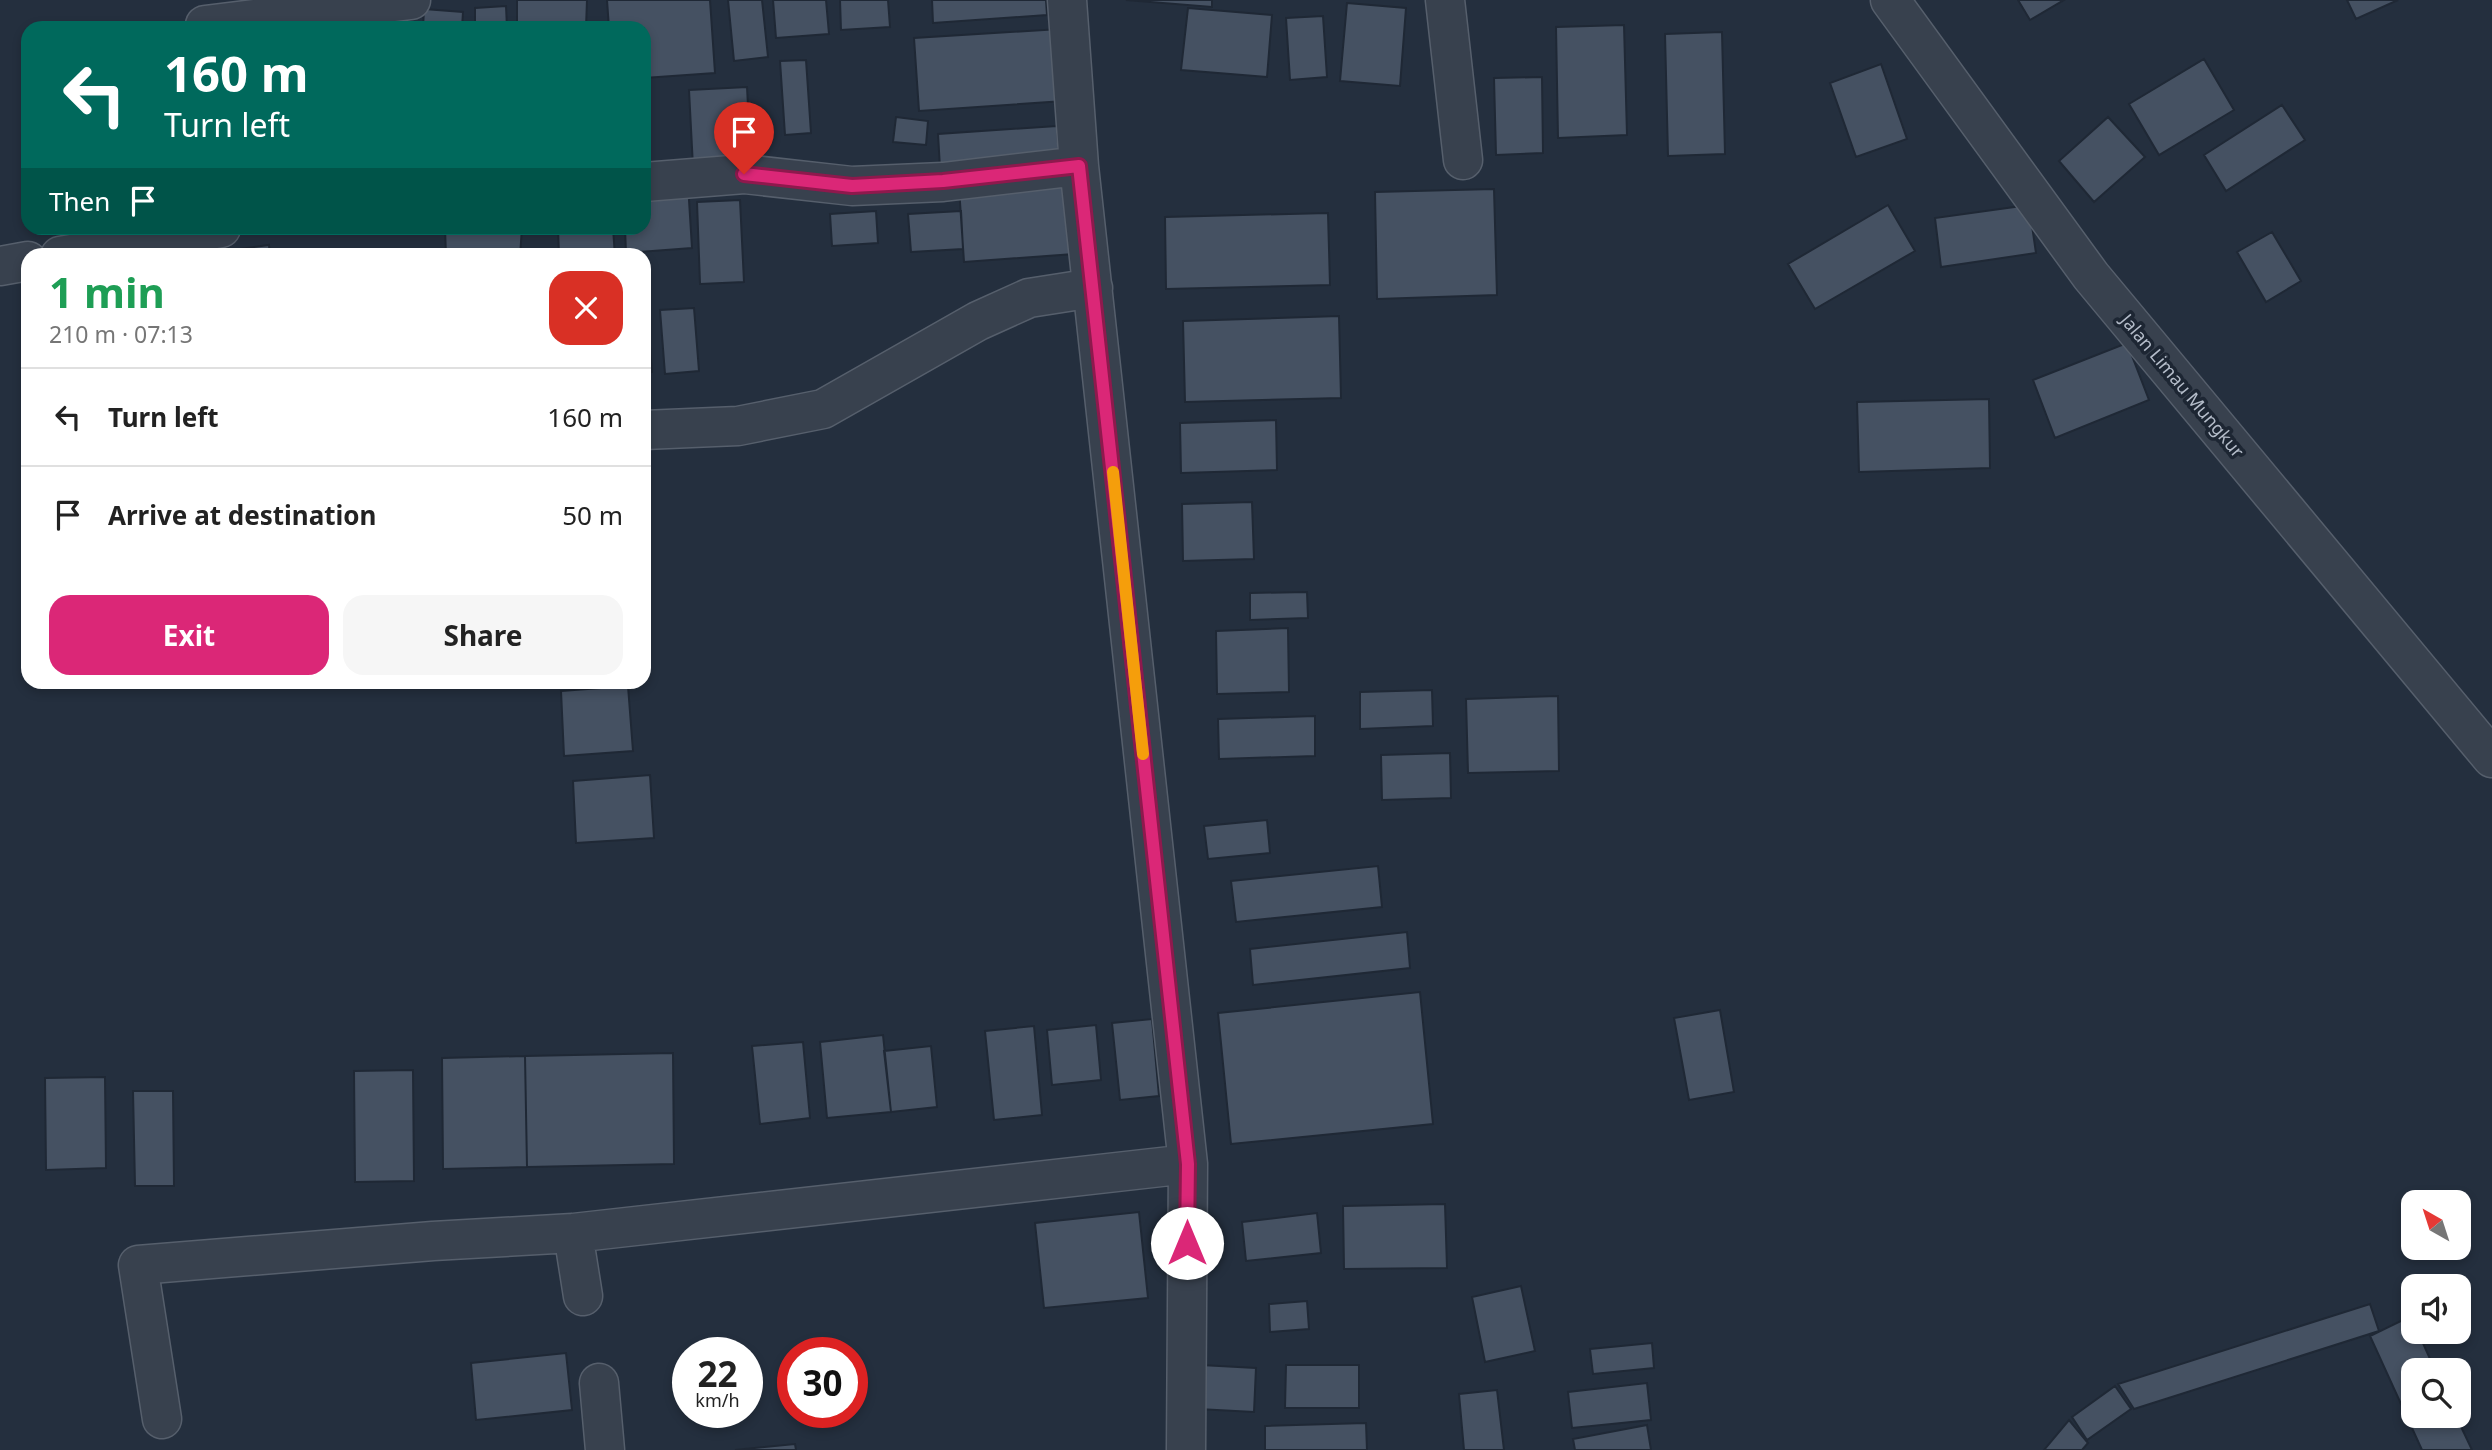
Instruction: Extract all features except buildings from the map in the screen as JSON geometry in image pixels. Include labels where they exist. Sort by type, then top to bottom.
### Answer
[{"type":"street","points":[[238,21],[411,0]]},
{"type":"street","points":[[1067,0],[1079,166],[1188,1164],[1186,1450]]},
{"type":"street","points":[[1445,0],[1463,160]]},
{"type":"street","name":"Jalan Limau Mungkur","points":[[1890,0],[2091,276],[2492,758]]},
{"type":"street","points":[[651,181],[744,174],[852,186],[943,181],[1079,166]]},
{"type":"street","points":[[106,248],[181,235]]},
{"type":"street","points":[[0,266],[21,262]]},
{"type":"street","points":[[651,430],[738,426],[823,409],[978,321],[1029,298],[1093,288]]},
{"type":"street","points":[[162,1419],[138,1265],[433,1241],[573,1233],[1188,1164]]},
{"type":"street","points":[[573,1233],[583,1296]]},
{"type":"street","points":[[599,1383],[605,1450]]},
{"type":"slow traffic","points":[[1113,472],[1143,754]]},
{"type":"route","points":[[744,174],[852,186],[943,181],[1079,166],[1188,1164],[1187,1243]]}]
